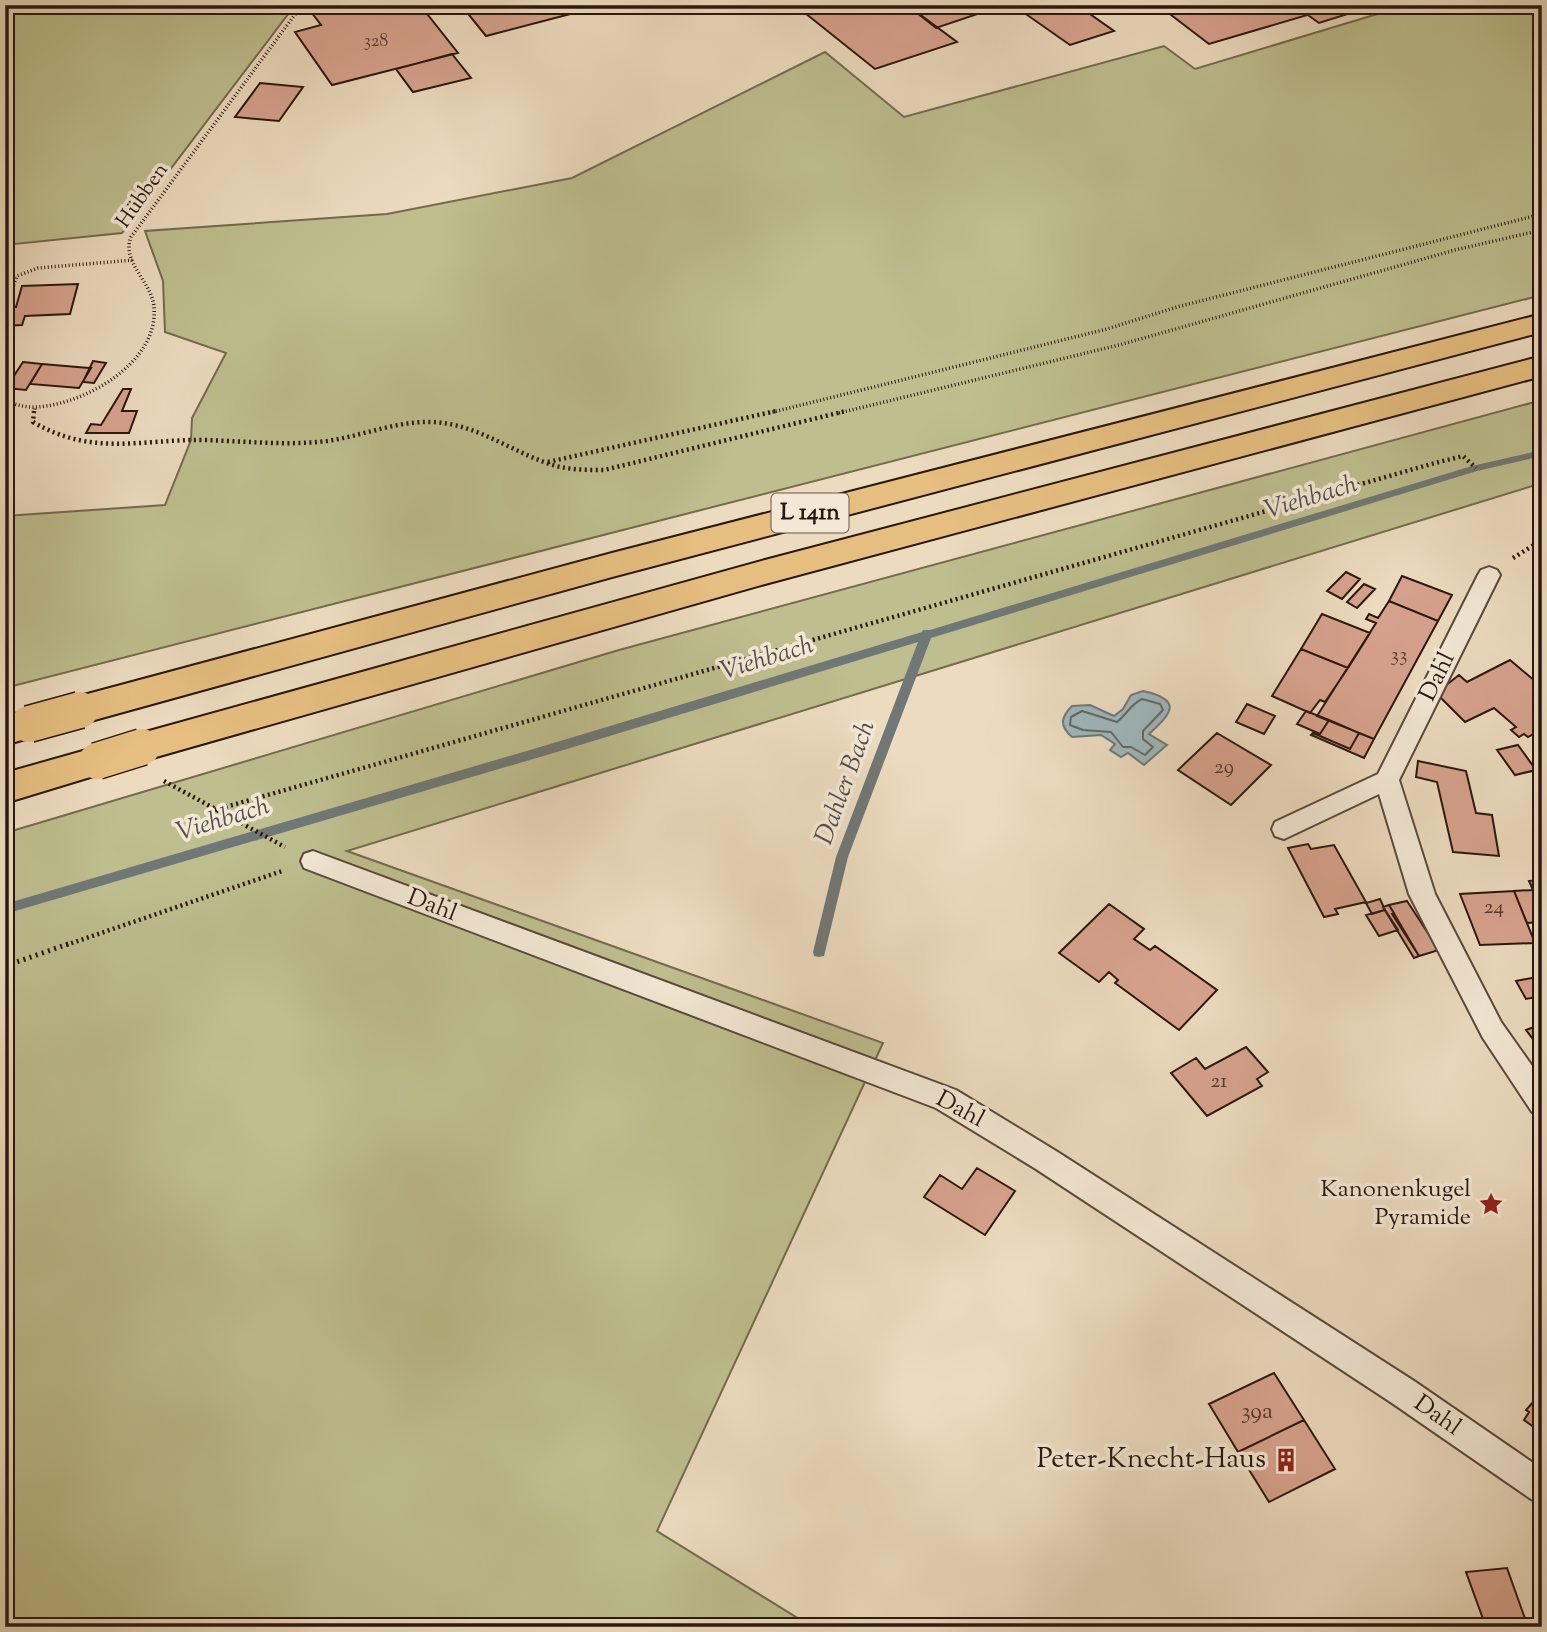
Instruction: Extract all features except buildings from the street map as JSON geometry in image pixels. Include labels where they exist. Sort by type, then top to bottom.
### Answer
[{"type":"highway","name":"L 141n","points":[[17,727],[612,565],[1542,323]]},
{"type":"highway","name":"L 141n","points":[[5,788],[714,586],[1542,366]]},
{"type":"lane","name":"Dahl","points":[[1387,780],[1489,575]]},
{"type":"lane","points":[[1284,829],[1387,780],[1422,894],[1492,1030],[1542,1103]]},
{"type":"lane","name":"Dahl","points":[[313,861],[946,1099],[1046,1160],[1403,1392],[1542,1488]]},
{"type":"path","name":"Hübben","points":[[35,407],[64,401],[103,384],[121,375],[141,357],[152,332],[154,308],[146,283],[128,248],[134,232],[302,5]]},
{"type":"path","points":[[545,463],[721,425],[1094,332],[1191,304],[1542,214]]},
{"type":"path","points":[[5,402],[35,407],[33,422],[71,440],[102,443],[191,440],[305,443],[363,435],[410,423],[434,422],[461,428],[545,463],[570,470],[604,470],[1119,345],[1455,250],[1542,230]]},
{"type":"path","points":[[10,295],[17,276],[38,268],[134,260]]},
{"type":"path","points":[[215,810],[1435,463],[1463,456],[1476,468]]},
{"type":"path","points":[[230,819],[279,843]]},
{"type":"path","points":[[5,966],[313,861]]},
{"type":"green space","points":[[5,5],[295,5],[122,233],[5,245]]},
{"type":"green space","points":[[1407,5],[1542,5],[1542,295],[5,688],[5,516],[165,505],[191,440],[192,418],[226,353],[165,332],[163,281],[145,231],[387,214],[572,178],[825,52],[904,117],[1164,46],[1195,69]]},
{"type":"green space","points":[[1542,400],[1542,483],[347,851],[883,1043],[657,1531],[812,1627],[5,1627],[5,833],[619,650]]},
{"type":"water","points":[[1143,691],[1164,699],[1170,708],[1168,714],[1149,734],[1167,745],[1144,765],[1128,753],[1121,757],[1110,750],[1115,744],[1101,735],[1072,737],[1063,725],[1072,706],[1090,705],[1114,716],[1123,709],[1131,695]]},
{"type":"waterway","name":"Viehbach","points":[[926,635],[1476,468],[1542,453]]},
{"type":"waterway","name":"Viehbach","points":[[5,909],[557,747],[926,635]]},
{"type":"waterway","name":"Dahler Bach","points":[[819,952],[842,857],[926,635]]},
{"type":"place","name":"Kanonenkugel Pyramide","points":[[1491,1204]]},
{"type":"place","name":"Peter-Knecht-Haus","points":[[1286,1460]]}]
